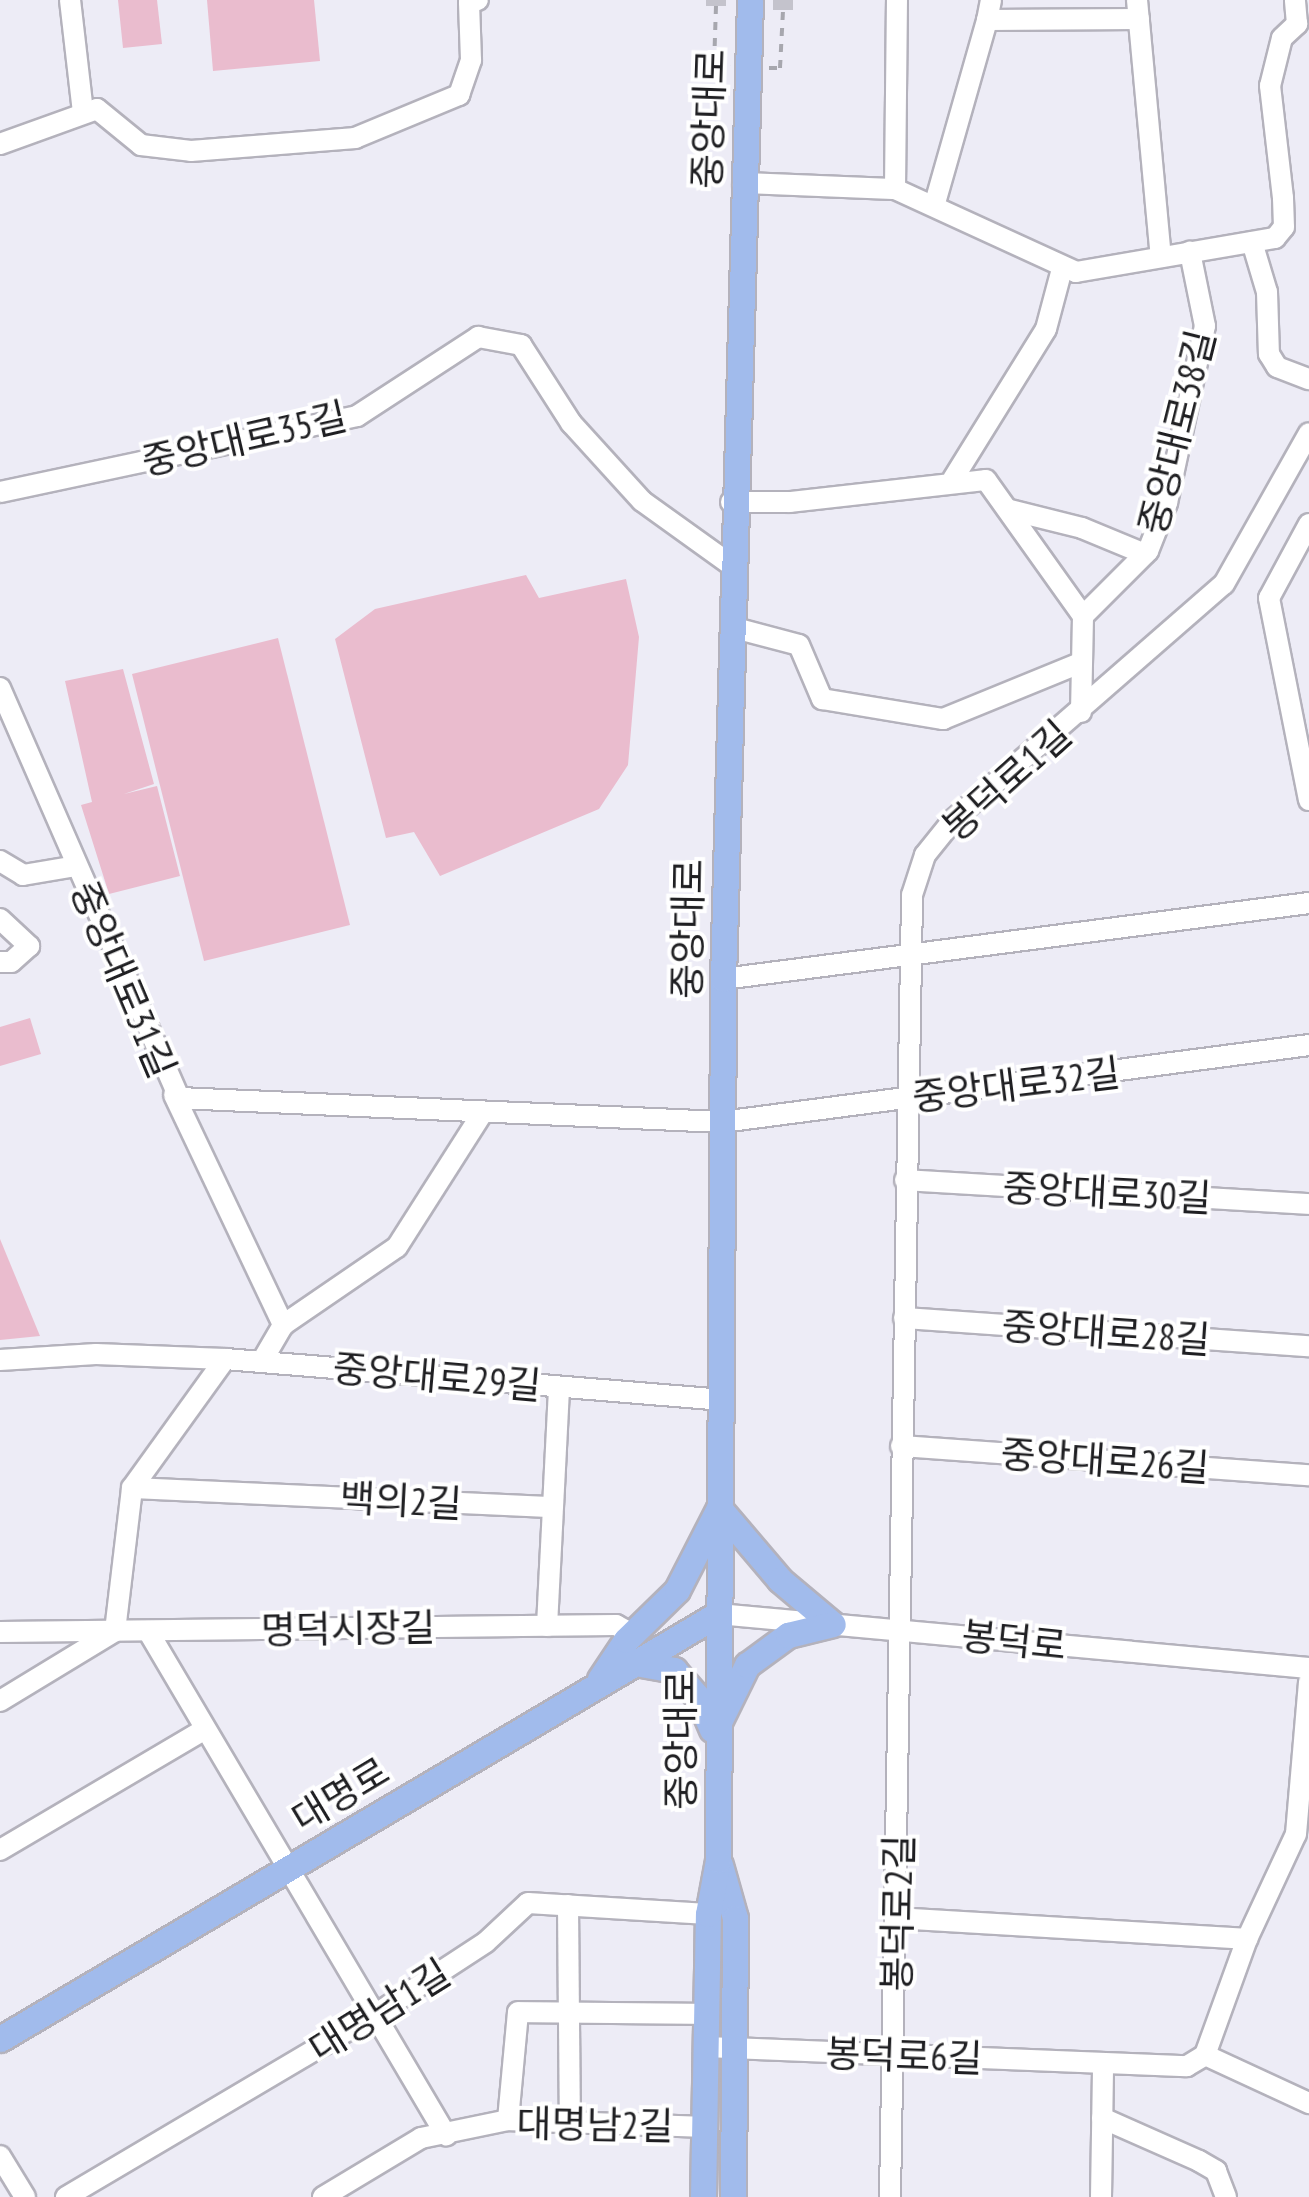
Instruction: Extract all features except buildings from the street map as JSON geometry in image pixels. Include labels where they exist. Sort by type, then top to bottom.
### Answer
[{"type":"main road","name":"중앙대로","points":[[703,2197],[708,1914],[718,1860],[714,1733],[731,502],[750,0]]},
{"type":"main road","points":[[594,1687],[632,1634],[677,1590],[719,1508],[780,1580],[832,1623]]},
{"type":"main road","name":"대명로","points":[[0,2038],[718,1614]]},
{"type":"main road","points":[[714,1733],[747,1665],[788,1636],[832,1623]]},
{"type":"main road","points":[[635,1663],[674,1670],[699,1699],[714,1733]]},
{"type":"main road","name":"중앙대로","points":[[718,1860],[735,1918],[733,2197]]},
{"type":"street","points":[[70,0],[83,112]]},
{"type":"street","points":[[0,144],[96,109],[141,145],[191,151],[355,138],[459,95],[471,60],[469,2],[478,0]]},
{"type":"street","points":[[894,190],[897,0]]},
{"type":"street","points":[[742,183],[894,190],[935,204],[1062,269],[1106,270],[1275,238],[1284,228],[1270,86],[1282,38],[1297,24],[1295,0]]},
{"type":"street","points":[[935,204],[989,10],[1138,9],[1160,257]]},
{"type":"street","points":[[1252,242],[1268,292],[1269,354],[1277,366],[1309,379]]},
{"type":"street","name":"중앙대로38길","points":[[731,502],[841,497],[954,478],[986,480],[1083,616],[1145,554],[1168,503],[1205,326],[1190,252]]},
{"type":"street","points":[[954,478],[1046,329],[1062,269]]},
{"type":"street","name":"중앙대로35길","points":[[0,492],[358,416],[478,337],[522,345],[571,423],[642,500],[730,565]]},
{"type":"street","name":"봉덕로1길","points":[[901,1629],[912,895],[925,855],[990,784],[1080,712],[1224,584],[1309,433]]},
{"type":"street","name":"중앙대로38길","points":[[1010,510],[1082,528],[1145,554]]},
{"type":"street","points":[[1309,524],[1269,598],[1309,800]]},
{"type":"street","points":[[1080,712],[1083,616]]},
{"type":"street","points":[[730,627],[798,644],[822,699],[943,719],[1080,663]]},
{"type":"street","name":"중앙대로31길","points":[[0,688],[174,1095],[722,1122]]},
{"type":"street","points":[[0,861],[23,875],[76,866]]},
{"type":"street","points":[[723,979],[911,950],[1309,903]]},
{"type":"street","points":[[0,919],[30,946],[11,962],[0,962]]},
{"type":"street","name":"중앙대로32길","points":[[722,1122],[1309,1045]]},
{"type":"street","points":[[174,1095],[283,1326]]},
{"type":"street","points":[[262,1362],[283,1326],[397,1248],[483,1112]]},
{"type":"street","name":"중앙대로30길","points":[[906,1180],[1309,1204]]},
{"type":"street","name":"중앙대로28길","points":[[904,1318],[1309,1346]]},
{"type":"street","name":"중앙대로29길","points":[[0,1360],[96,1354],[224,1359],[720,1400]]},
{"type":"street","points":[[0,1701],[115,1631],[132,1488],[224,1359]]},
{"type":"street","points":[[547,1626],[559,1387]]},
{"type":"street","name":"중앙대로26길","points":[[901,1446],[1309,1474]]},
{"type":"street","name":"백의2길","points":[[132,1488],[550,1507]]},
{"type":"street","name":"봉덕로","points":[[718,1614],[1309,1668]]},
{"type":"street","name":"명덕시장길","points":[[0,1632],[616,1625],[632,1634]]},
{"type":"street","name":"봉덕로2길","points":[[890,2197],[896,2054],[901,1629]]},
{"type":"street","points":[[148,1631],[446,2135]]},
{"type":"street","points":[[1309,1682],[1296,1834],[1247,1939],[1205,2054],[1309,2104]]},
{"type":"street","points":[[0,1850],[204,1730]]},
{"type":"street","name":"대명남1길","points":[[66,2197],[376,2014],[486,1942],[528,1903],[708,1914]]},
{"type":"street","points":[[568,1905],[570,2122]]},
{"type":"street","points":[[897,1918],[1247,1939]]},
{"type":"street","points":[[508,2120],[518,2012],[706,2014]]},
{"type":"street","name":"봉덕로6길","points":[[706,2047],[1187,2066],[1205,2054]]},
{"type":"street","points":[[1102,2197],[1103,2063]]},
{"type":"street","points":[[1102,2118],[1216,2172],[1226,2197]]},
{"type":"street","name":"대명남2길","points":[[323,2197],[421,2138],[508,2120],[704,2127]]},
{"type":"street","points":[[0,2156],[25,2197]]},
{"type":"path","points":[[716,6],[714,66],[780,68],[783,10]]},
{"type":"shaded area","points":[[118,0],[157,0],[162,44],[123,48]]},
{"type":"shaded area","points":[[207,0],[314,0],[320,61],[213,71]]},
{"type":"shaded area","points":[[526,575],[539,598],[626,579],[639,637],[628,765],[599,809],[440,876],[414,832],[386,838],[335,639],[375,609]]},
{"type":"shaded area","points":[[278,638],[350,925],[204,961],[132,674]]},
{"type":"shaded area","points":[[123,669],[154,784],[124,794],[157,786],[180,876],[109,894],[81,805],[92,802],[65,681]]},
{"type":"shaded area","points":[[30,1018],[41,1054],[0,1066],[0,1027]]},
{"type":"shaded area","points":[[0,1239],[40,1336],[0,1340]]},
{"type":"tunnel","points":[[716,0],[716,6]]},
{"type":"tunnel","points":[[783,0],[783,10]]}]
